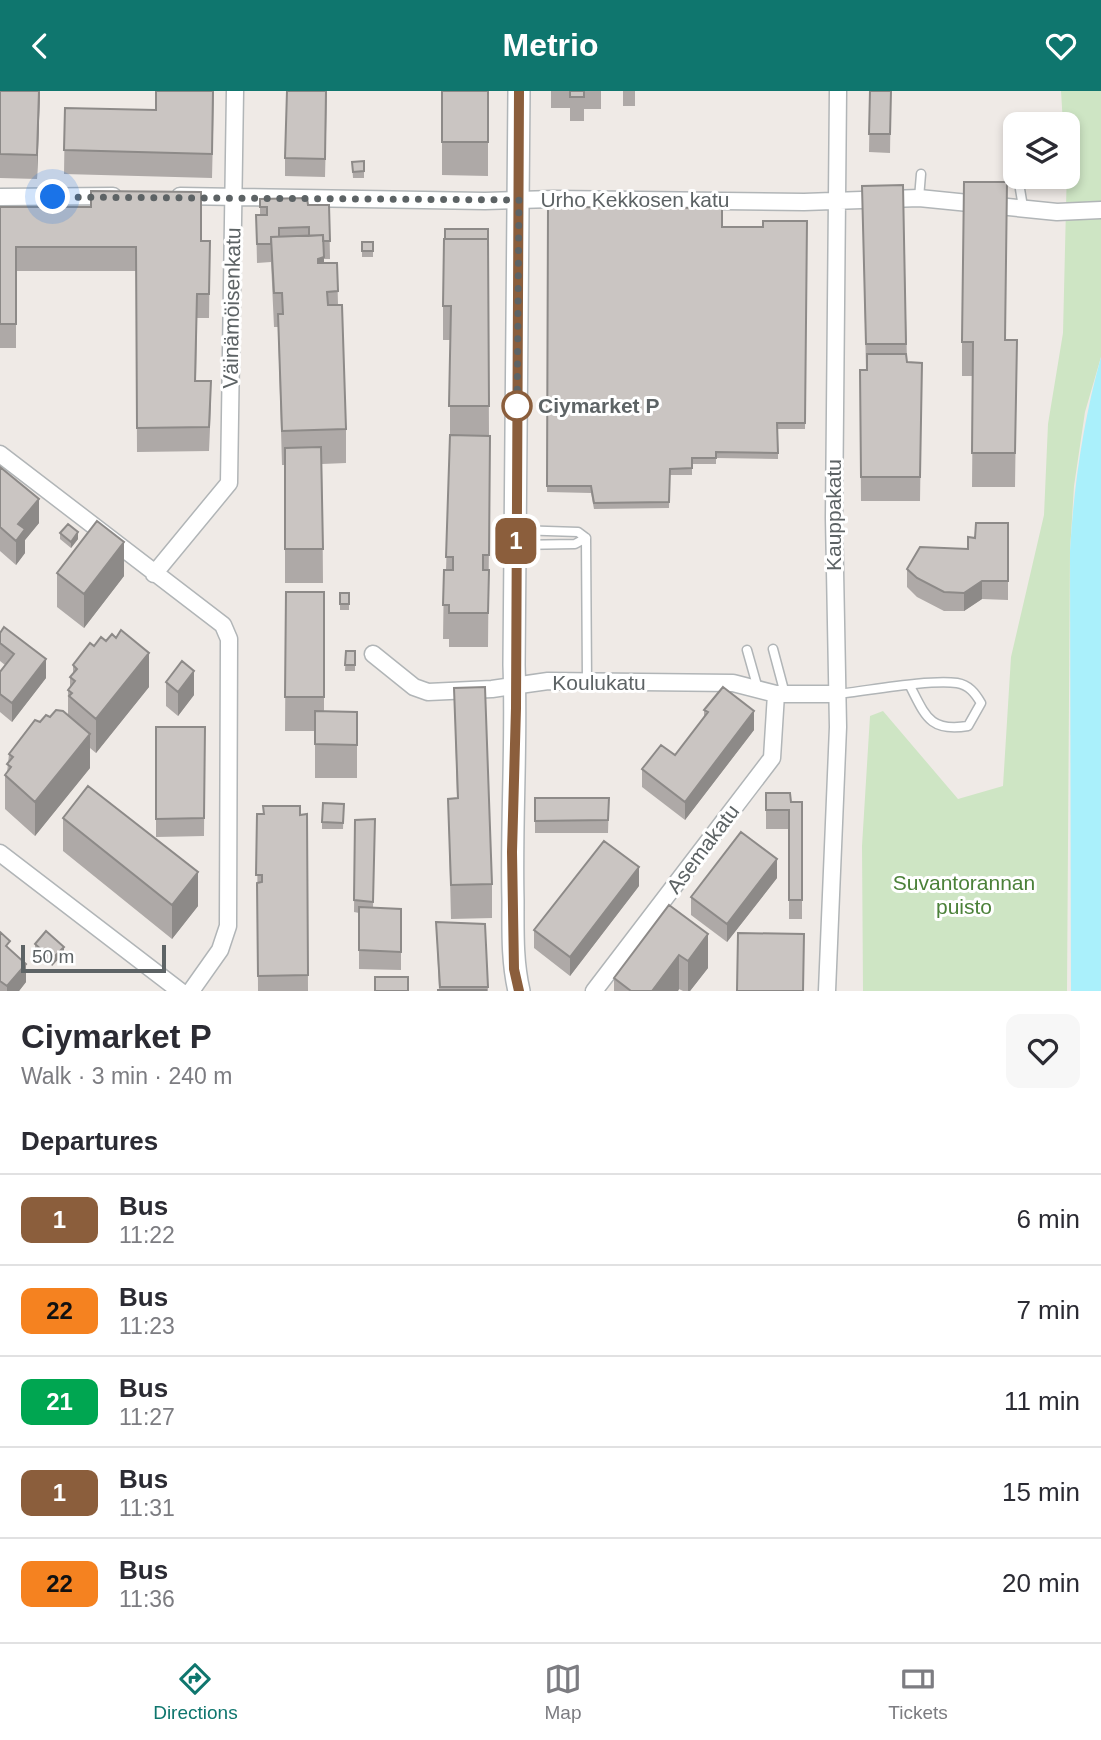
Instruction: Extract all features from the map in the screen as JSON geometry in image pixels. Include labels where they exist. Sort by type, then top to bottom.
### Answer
[{"type":"street","name":"Väinämöisenkatu","points":[[155,574],[229,483],[235,91]]},
{"type":"street","points":[[519,91],[512,852],[514,969],[519,991]]},
{"type":"street","name":"Kauppakatu","points":[[827,991],[831,940],[836,694],[834,518],[838,91]]},
{"type":"street","points":[[0,197],[133,197]]},
{"type":"street","name":"Urho Kekkosen katu","points":[[159,197],[519,200],[919,198],[1057,212],[1101,211]]},
{"type":"street","points":[[0,454],[223,625],[229,639],[228,926],[220,950],[191,991]]},
{"type":"street","name":"Koulukatu","points":[[373,655],[414,687],[428,692],[548,681],[733,683],[780,694],[836,694]]},
{"type":"street","name":"Asemakatu","points":[[594,991],[772,758],[780,694]]},
{"type":"street","points":[[0,853],[180,991]]},
{"type":"street","name":"Kauppakatu","points":[[831,940],[838,991]]},
{"type":"lane","points":[[919,198],[921,174]]},
{"type":"lane","points":[[1020,189],[1023,207]]},
{"type":"lane","points":[[516,537],[578,532],[586,538]]},
{"type":"lane","points":[[516,537],[575,544],[586,538]]},
{"type":"lane","points":[[586,538],[587,682]]},
{"type":"lane","points":[[773,649],[780,694]]},
{"type":"lane","points":[[747,650],[758,689]]},
{"type":"lane","points":[[836,694],[910,686],[958,683],[974,691],[981,703],[968,726],[947,729],[926,719],[910,686]]},
{"type":"green space","name":"Suvantorannan puisto","points":[[1061,91],[1101,91],[1101,357],[1085,412],[1074,486],[1070,551],[1067,991],[863,991],[862,846],[870,716],[883,711],[958,799],[1003,786],[1011,657],[1044,515],[1048,424],[1063,333],[1066,189],[1080,189],[1080,112],[1062,112]]},
{"type":"water","points":[[1101,357],[1101,991],[1071,991],[1070,551],[1080,453]]},
{"type":"building","points":[[0,91],[39,91],[37,155],[0,154]]},
{"type":"building","points":[[156,91],[213,91],[212,154],[64,150],[65,108],[156,110]]},
{"type":"building","points":[[287,91],[326,91],[325,159],[285,158]]},
{"type":"building","points":[[442,91],[488,91],[488,142],[442,142]]},
{"type":"building","points":[[570,91],[584,91],[584,97],[570,97]]},
{"type":"building","points":[[870,91],[891,91],[890,134],[869,134]]},
{"type":"building","points":[[364,161],[364,171],[353,172],[352,162]]},
{"type":"building","points":[[964,182],[1003,182],[1003,189],[1007,189],[1005,340],[1017,340],[1015,453],[972,453],[973,342],[962,342]]},
{"type":"building","points":[[903,185],[906,344],[866,344],[862,186]]},
{"type":"building","points":[[91,191],[201,192],[201,241],[210,241],[209,294],[197,294],[195,381],[211,381],[209,427],[137,428],[136,247],[16,247],[16,324],[0,324],[0,207],[91,207]]},
{"type":"building","points":[[307,198],[308,205],[329,205],[330,241],[323,241],[323,235],[309,236],[309,227],[279,228],[279,237],[271,237],[271,244],[257,244],[256,215],[267,215],[267,207],[260,207],[260,199]]},
{"type":"building","points":[[548,207],[722,208],[722,227],[763,227],[763,221],[807,221],[805,423],[777,423],[778,453],[716,452],[716,458],[692,458],[692,468],[670,469],[669,502],[594,503],[591,486],[547,486]]},
{"type":"building","points":[[445,229],[488,229],[488,239],[445,239]]},
{"type":"building","points":[[323,235],[324,257],[318,259],[318,263],[337,263],[338,291],[327,292],[328,305],[342,305],[346,429],[282,431],[278,314],[283,314],[282,293],[274,293],[271,237]]},
{"type":"building","points":[[444,239],[488,239],[489,406],[449,406],[451,306],[443,306]]},
{"type":"building","points":[[362,242],[373,242],[373,251],[362,251]]},
{"type":"building","points":[[867,354],[906,354],[907,362],[922,363],[920,477],[861,477],[860,370],[867,370]]},
{"type":"building","points":[[450,435],[490,436],[489,555],[483,555],[483,570],[489,570],[488,613],[449,613],[449,605],[443,605],[444,570],[453,570],[453,557],[446,557]]},
{"type":"building","points":[[321,447],[323,549],[285,549],[285,448]]},
{"type":"building","points":[[0,467],[39,499],[18,524],[25,529],[16,541],[0,527]]},
{"type":"building","points":[[97,521],[124,542],[84,594],[57,573]]},
{"type":"building","points":[[976,523],[1008,523],[1008,581],[982,581],[964,593],[944,592],[917,578],[907,569],[920,547],[968,549],[968,537],[975,538]]},
{"type":"building","points":[[68,524],[78,532],[71,542],[60,533]]},
{"type":"building","points":[[286,592],[324,592],[324,697],[285,697]]},
{"type":"building","points":[[340,593],[349,593],[349,604],[340,604]]},
{"type":"building","points":[[4,627],[46,659],[12,703],[0,694],[0,672],[14,654],[0,643],[0,633]]},
{"type":"building","points":[[121,630],[149,653],[96,719],[69,696],[72,693],[68,690],[75,681],[70,677],[77,669],[73,665],[90,643],[94,646],[101,637],[106,641],[112,634],[116,638]]},
{"type":"building","points":[[346,651],[355,651],[355,665],[345,665]]},
{"type":"building","points":[[182,661],[194,671],[178,692],[166,682]]},
{"type":"building","points":[[485,687],[492,884],[451,885],[448,799],[458,798],[454,688]]},
{"type":"building","points":[[723,687],[754,711],[685,802],[642,769],[661,745],[675,755],[708,712],[704,710]]},
{"type":"building","points":[[56,710],[63,711],[90,734],[35,802],[5,775],[11,767],[7,764],[13,757],[9,754],[35,720],[40,722]]},
{"type":"building","points":[[315,711],[357,712],[357,745],[315,744]]},
{"type":"building","points":[[156,727],[205,727],[204,818],[156,819]]},
{"type":"building","points":[[88,786],[198,872],[172,905],[63,818]]},
{"type":"building","points":[[766,793],[790,793],[791,802],[802,802],[802,900],[789,900],[789,810],[766,810]]},
{"type":"building","points":[[535,798],[609,798],[608,820],[535,821]]},
{"type":"building","points":[[323,803],[344,804],[343,823],[322,822]]},
{"type":"building","points":[[263,806],[300,806],[300,815],[307,814],[308,975],[258,976],[257,883],[262,882],[262,875],[256,875],[257,814],[264,814]]},
{"type":"building","points":[[375,819],[373,902],[354,900],[355,820]]},
{"type":"building","points":[[741,832],[777,859],[727,924],[691,897]]},
{"type":"building","points":[[604,841],[639,867],[570,957],[534,930]]},
{"type":"building","points":[[669,905],[708,934],[688,961],[679,955],[652,991],[631,991],[614,978]]},
{"type":"building","points":[[359,907],[401,909],[401,952],[359,950]]},
{"type":"building","points":[[436,922],[485,924],[488,987],[440,987]]},
{"type":"building","points":[[46,931],[64,947],[52,959],[35,944]]},
{"type":"building","points":[[0,932],[10,941],[6,946],[26,964],[7,986],[0,981]]},
{"type":"building","points":[[738,933],[804,934],[803,991],[737,991]]},
{"type":"building","points":[[375,977],[408,977],[408,991],[375,991]]},
{"type":"building","points":[[486,990],[486,991],[438,991]]},
{"type":"bus line","name":"1","points":[[519,91],[514,664],[516,708],[512,852],[514,969],[519,991]]},
{"type":"place","name":"Ciymarket P","points":[[517,406]]},
{"type":"route","points":[[53,197],[262,196],[519,200],[517,419],[517,406]]}]
